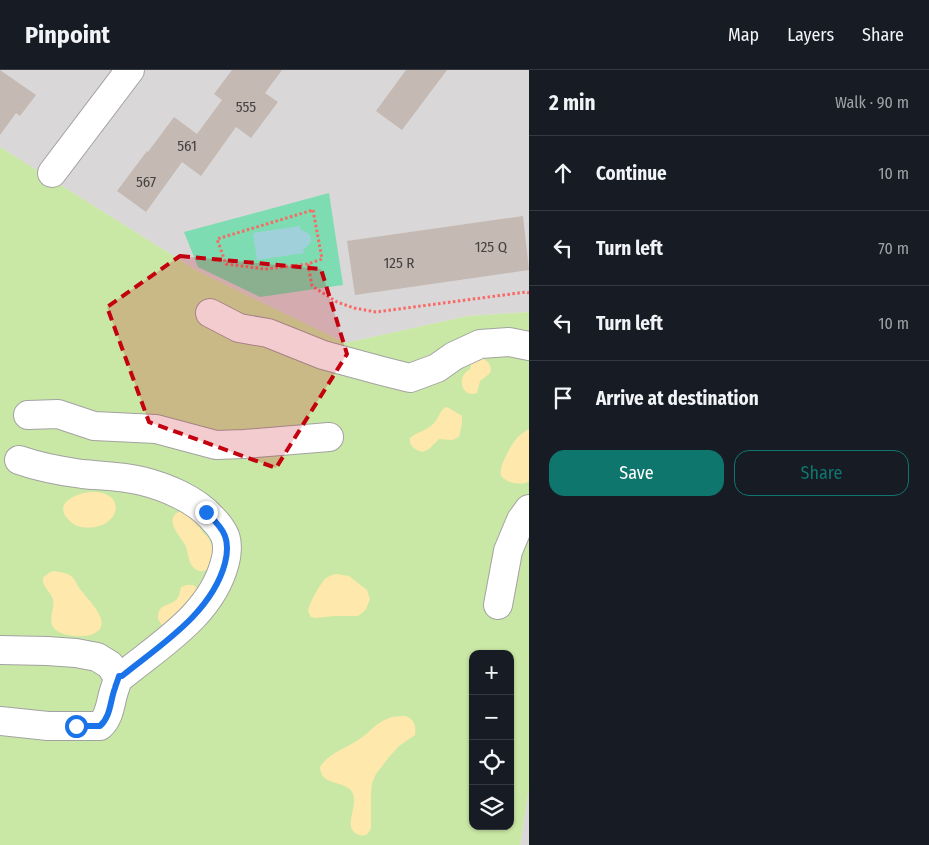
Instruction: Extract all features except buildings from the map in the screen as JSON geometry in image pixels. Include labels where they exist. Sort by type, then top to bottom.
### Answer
[{"type":"street","points":[[52,173],[130,70]]},
{"type":"street","points":[[210,313],[239,328],[268,333],[324,354],[382,372],[410,378],[436,368],[454,356],[480,344],[509,342],[529,346]]},
{"type":"street","points":[[28,415],[58,414],[94,426],[156,429],[216,445],[329,437]]},
{"type":"street","points":[[0,722],[48,726],[100,726],[106,721],[119,676],[122,676],[176,633],[203,606],[223,570],[227,554],[226,537],[218,524],[206,512],[187,499],[164,488],[143,481],[56,470],[19,460]]},
{"type":"street","points":[[498,605],[508,551],[521,520],[529,509]]},
{"type":"street","points":[[0,650],[47,650],[97,657],[110,665],[117,676],[119,676]]},
{"type":"path","points":[[313,210],[322,259],[308,264],[264,269],[226,264],[217,239],[313,210]]},
{"type":"path","points":[[308,264],[312,286],[337,302],[354,308],[376,312],[527,292],[529,288]]},
{"type":"highlighted area","points":[[180,256],[321,269],[347,354],[276,468],[149,422],[107,307]]},
{"type":"shaded area","points":[[0,70],[529,70],[529,312],[468,316],[345,343],[196,270],[0,147]]},
{"type":"shaded area","points":[[529,789],[529,845],[520,845]]},
{"type":"green space","points":[[0,147],[196,270],[345,343],[468,316],[529,312],[529,789],[520,845],[0,845]]},
{"type":"green space","points":[[329,193],[343,285],[260,297],[198,267],[184,232]]},
{"type":"sand","points":[[481,358],[488,363],[491,371],[480,381],[477,393],[466,392],[462,381],[465,373],[471,368],[470,361]]},
{"type":"sand","points":[[446,407],[462,416],[459,437],[452,440],[439,439],[429,449],[422,452],[414,448],[410,443],[410,438],[432,425]]},
{"type":"sand","points":[[529,429],[529,481],[520,484],[510,482],[502,476],[502,466],[516,439]]},
{"type":"sand","points":[[91,492],[104,493],[112,498],[115,504],[115,511],[104,524],[94,527],[77,526],[64,513],[63,508],[69,500],[79,494]]},
{"type":"sand","points":[[184,510],[198,521],[200,529],[208,538],[212,548],[212,559],[209,567],[203,571],[198,571],[192,565],[186,546],[173,525],[172,520],[174,516]]},
{"type":"sand","points":[[53,571],[72,577],[93,605],[102,623],[100,629],[95,633],[85,636],[72,636],[59,632],[52,625],[53,599],[45,586],[43,578]]},
{"type":"sand","points":[[336,574],[349,576],[367,590],[370,599],[366,609],[358,616],[311,617],[308,611],[318,589],[325,579]]},
{"type":"sand","points":[[193,585],[198,589],[199,596],[163,627],[158,619],[160,610],[174,602],[181,587]]},
{"type":"sand","points":[[406,716],[414,724],[415,735],[399,746],[376,774],[372,783],[371,793],[371,828],[364,835],[355,833],[351,827],[354,805],[352,792],[346,787],[325,778],[320,767],[328,758],[356,742],[383,720]]},
{"type":"water","points":[[300,226],[301,230],[308,233],[311,238],[307,247],[303,249],[304,253],[257,260],[253,233]]},
{"type":"route","points":[[76,726],[100,726],[106,721],[119,676],[122,676],[176,633],[203,606],[223,570],[227,554],[226,537],[218,524],[206,512]]}]
